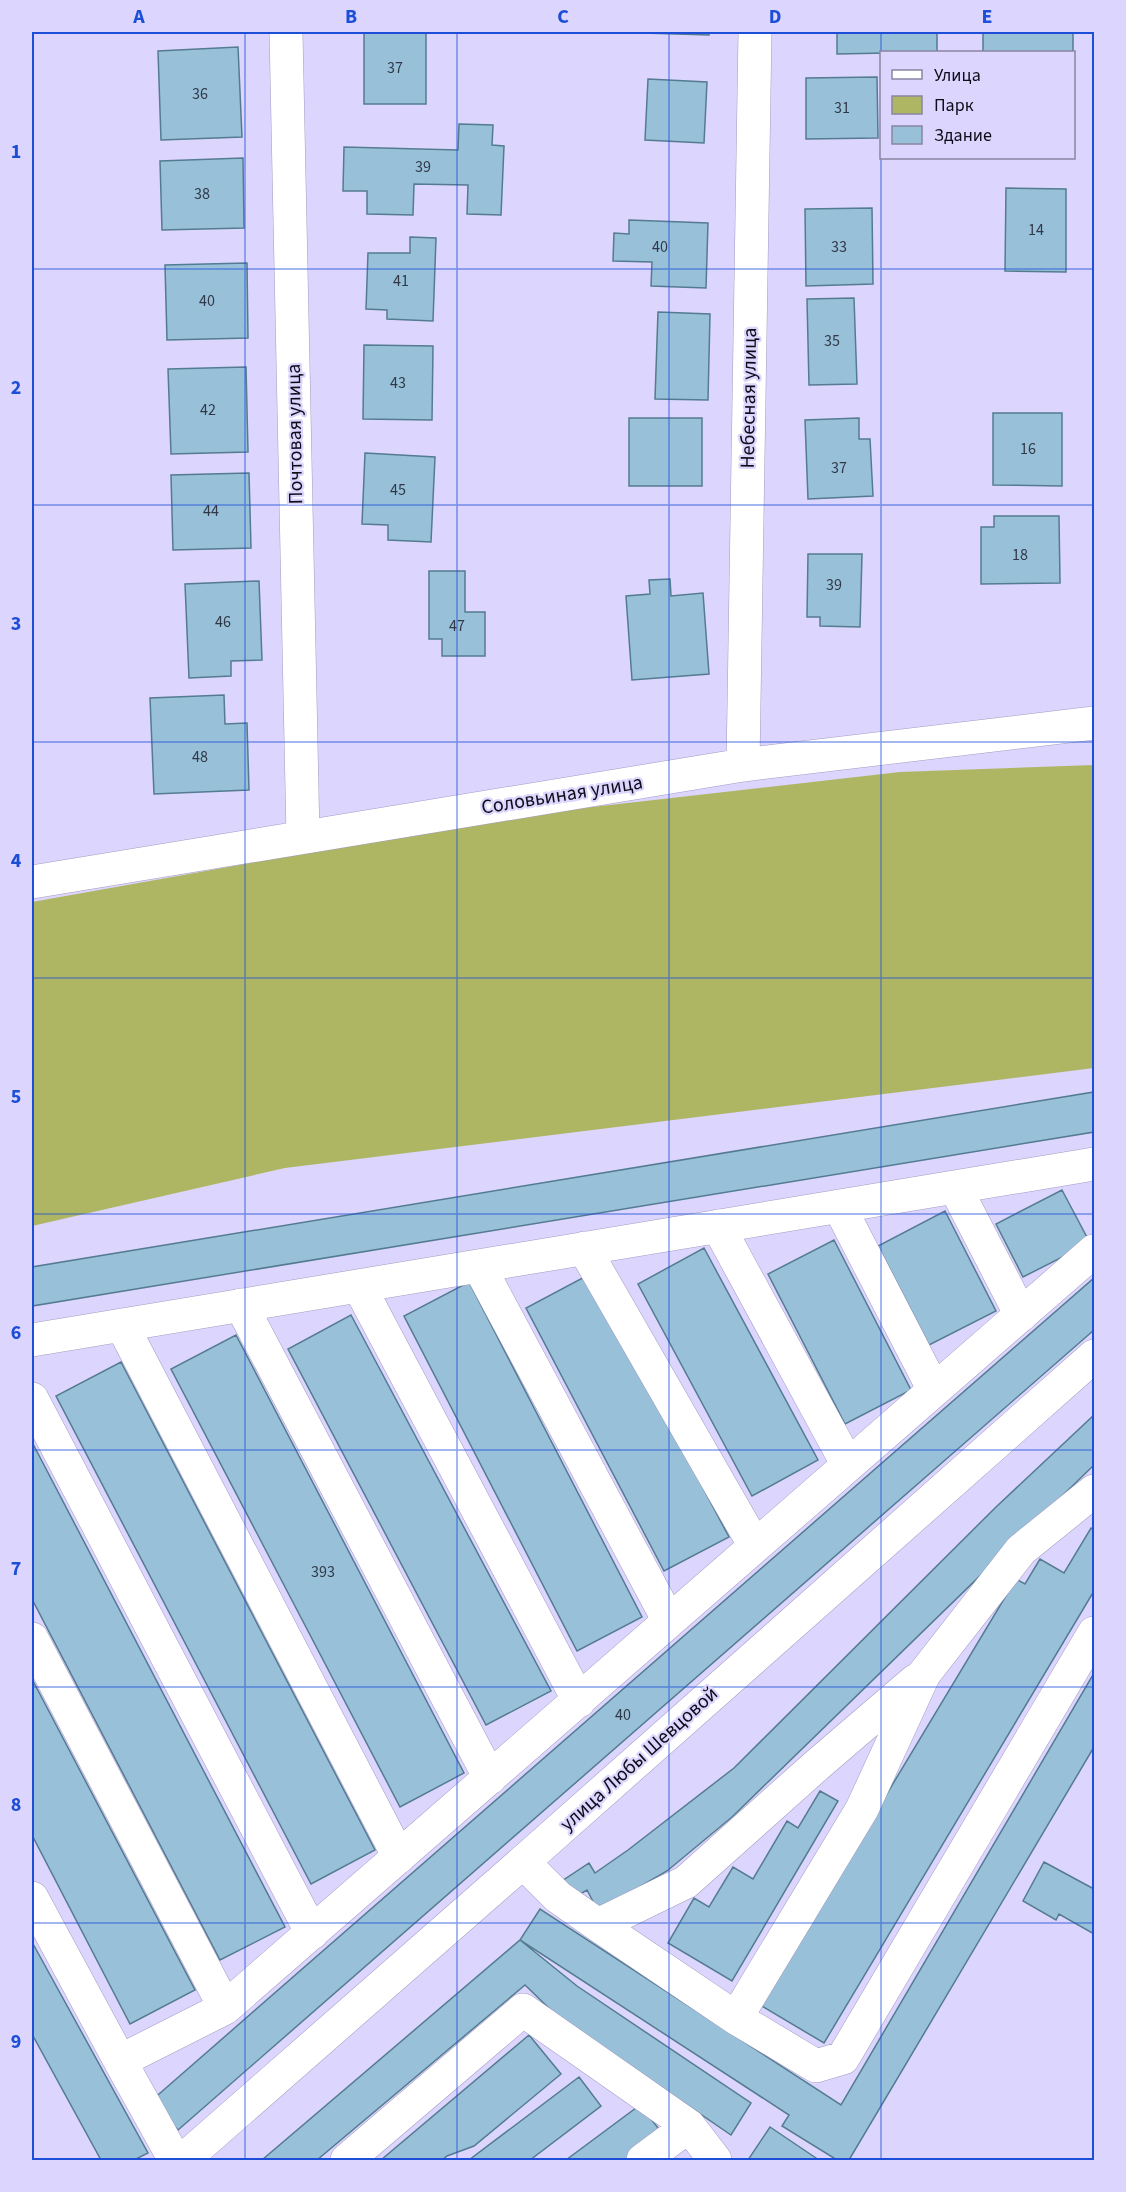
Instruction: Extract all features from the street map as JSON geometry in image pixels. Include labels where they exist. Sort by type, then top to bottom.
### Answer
[{"type":"street","name":"Почтовая улица","points":[[286,32],[303,837]]},
{"type":"street","name":"Небесная улица","points":[[743,765],[755,32]]},
{"type":"street","name":"Соловьиная улица","points":[[32,882],[743,765],[1095,723]]},
{"type":"street","points":[[32,1340],[1095,1164]]},
{"type":"street","points":[[955,1187],[1021,1315]]},
{"type":"street","points":[[839,1206],[934,1390]]},
{"type":"street","points":[[718,1226],[848,1465]]},
{"type":"street","points":[[584,1248],[755,1546]]},
{"type":"street","points":[[120,2061],[225,2008],[1095,1251]]},
{"type":"street","points":[[478,1266],[669,1621]]},
{"type":"street","points":[[359,1286],[579,1701]]},
{"type":"street","points":[[241,1305],[490,1778]]},
{"type":"street","points":[[122,1325],[399,1857]]},
{"type":"street","name":"улица Любы Шевцовой","points":[[183,2160],[1095,1356]]},
{"type":"street","points":[[32,1399],[312,1933]]},
{"type":"street","points":[[598,1925],[686,1882],[817,1765],[924,1674],[1021,1550],[1095,1491]]},
{"type":"street","points":[[523,1862],[558,1897],[736,2018],[816,2066],[843,2058],[1095,1633]]},
{"type":"street","points":[[32,1639],[225,2008]]},
{"type":"street","points":[[736,2018],[862,1809],[924,1674]]},
{"type":"street","points":[[32,1898],[175,2160]]},
{"type":"street","points":[[347,2160],[523,2010],[689,2126],[715,2160]]},
{"type":"street","points":[[643,2160],[689,2126]]},
{"type":"green space","points":[[1094,765],[1094,1068],[285,1168],[32,1226],[32,902],[513,816],[900,772]]},
{"type":"building","points":[[364,32],[426,32],[426,104],[364,104]]},
{"type":"building","points":[[709,32],[709,35],[644,33]]},
{"type":"building","points":[[837,32],[937,32],[937,51],[837,54]]},
{"type":"building","points":[[983,32],[1073,32],[1073,51],[983,51]]},
{"type":"building","points":[[238,47],[242,137],[161,140],[158,51]]},
{"type":"building","points":[[877,77],[878,138],[806,139],[806,78]]},
{"type":"building","points":[[648,79],[707,82],[704,143],[645,140]]},
{"type":"building","points":[[459,124],[493,125],[492,145],[504,146],[501,215],[467,214],[468,185],[414,184],[413,215],[367,214],[367,191],[343,191],[344,147],[458,150]]},
{"type":"building","points":[[243,158],[244,228],[162,230],[160,161]]},
{"type":"building","points":[[1006,188],[1066,189],[1066,272],[1005,271]]},
{"type":"building","points":[[872,208],[873,284],[806,286],[805,209]]},
{"type":"building","points":[[629,220],[708,223],[706,288],[651,286],[652,262],[613,261],[614,233],[629,234]]},
{"type":"building","points":[[410,237],[436,238],[433,321],[387,319],[387,310],[366,309],[368,253],[410,253]]},
{"type":"building","points":[[247,263],[248,338],[167,340],[165,265]]},
{"type":"building","points":[[854,298],[857,384],[809,385],[807,299]]},
{"type":"building","points":[[658,312],[710,314],[708,400],[655,399]]},
{"type":"building","points":[[364,345],[433,346],[432,420],[363,419]]},
{"type":"building","points":[[246,367],[248,452],[171,454],[168,369]]},
{"type":"building","points":[[993,413],[1062,413],[1062,486],[993,485]]},
{"type":"building","points":[[629,418],[702,418],[702,486],[629,486]]},
{"type":"building","points":[[859,418],[859,439],[870,439],[873,496],[808,499],[805,420]]},
{"type":"building","points":[[365,453],[435,457],[431,542],[388,540],[388,525],[362,524]]},
{"type":"building","points":[[249,473],[251,548],[173,550],[171,475]]},
{"type":"building","points":[[994,516],[1059,516],[1060,583],[981,584],[981,527],[994,527]]},
{"type":"building","points":[[808,554],[862,554],[860,627],[820,626],[820,617],[807,617]]},
{"type":"building","points":[[429,571],[465,571],[465,612],[485,612],[485,656],[442,656],[442,639],[429,639]]},
{"type":"building","points":[[670,579],[671,596],[703,593],[709,674],[632,680],[626,596],[650,594],[649,580]]},
{"type":"building","points":[[259,581],[262,660],[231,661],[231,676],[189,678],[185,584]]},
{"type":"building","points":[[224,695],[225,724],[247,723],[249,790],[154,794],[150,698]]},
{"type":"building","points":[[1094,1092],[1094,1132],[32,1306],[32,1267]]},
{"type":"building","points":[[1062,1190],[1090,1243],[1023,1277],[996,1224]]},
{"type":"building","points":[[945,1211],[996,1311],[929,1345],[878,1246]]},
{"type":"building","points":[[834,1240],[911,1390],[845,1424],[768,1274]]},
{"type":"building","points":[[704,1248],[818,1460],[752,1496],[638,1284]]},
{"type":"building","points":[[590,1274],[729,1537],[664,1571],[526,1308]]},
{"type":"building","points":[[1094,1278],[1094,1330],[178,2130],[151,2101]]},
{"type":"building","points":[[469,1282],[642,1617],[577,1651],[404,1316]]},
{"type":"building","points":[[351,1315],[551,1691],[486,1725],[288,1349]]},
{"type":"building","points":[[236,1335],[464,1773],[400,1807],[171,1369]]},
{"type":"building","points":[[121,1362],[375,1850],[311,1884],[56,1396]]},
{"type":"building","points":[[1094,1415],[1094,1465],[732,1817],[667,1871],[598,1911],[587,1890],[575,1897],[562,1881],[589,1863],[595,1873],[734,1768],[995,1508]]},
{"type":"building","points":[[32,1442],[285,1927],[220,1960],[32,1599]]},
{"type":"building","points":[[1091,1528],[1094,1530],[1094,1591],[824,2043],[760,2005],[1016,1579],[1025,1584],[1040,1559],[1064,1573]]},
{"type":"building","points":[[1094,1673],[1094,1747],[849,2160],[837,2160],[782,2126],[789,2115],[520,1940],[540,1909],[841,2105]]},
{"type":"building","points":[[32,1679],[195,1990],[130,2024],[32,1835]]},
{"type":"building","points":[[820,1791],[838,1801],[732,1981],[668,1943],[694,1898],[709,1907],[733,1867],[753,1879],[787,1821],[798,1828]]},
{"type":"building","points":[[1044,1862],[1094,1889],[1094,1934],[1059,1914],[1056,1920],[1023,1901]]},
{"type":"building","points":[[520,1940],[577,1986],[751,2103],[731,2135],[556,2015],[525,1985],[317,2160],[262,2160]]},
{"type":"building","points":[[32,1942],[148,2153],[134,2160],[101,2160],[32,2034]]},
{"type":"building","points":[[529,2035],[561,2074],[474,2146],[442,2160],[381,2160]]},
{"type":"building","points":[[579,2077],[601,2106],[530,2160],[469,2160]]},
{"type":"building","points":[[640,2105],[662,2133],[624,2160],[566,2160]]},
{"type":"building","points":[[770,2127],[816,2158],[814,2160],[748,2160]]}]
